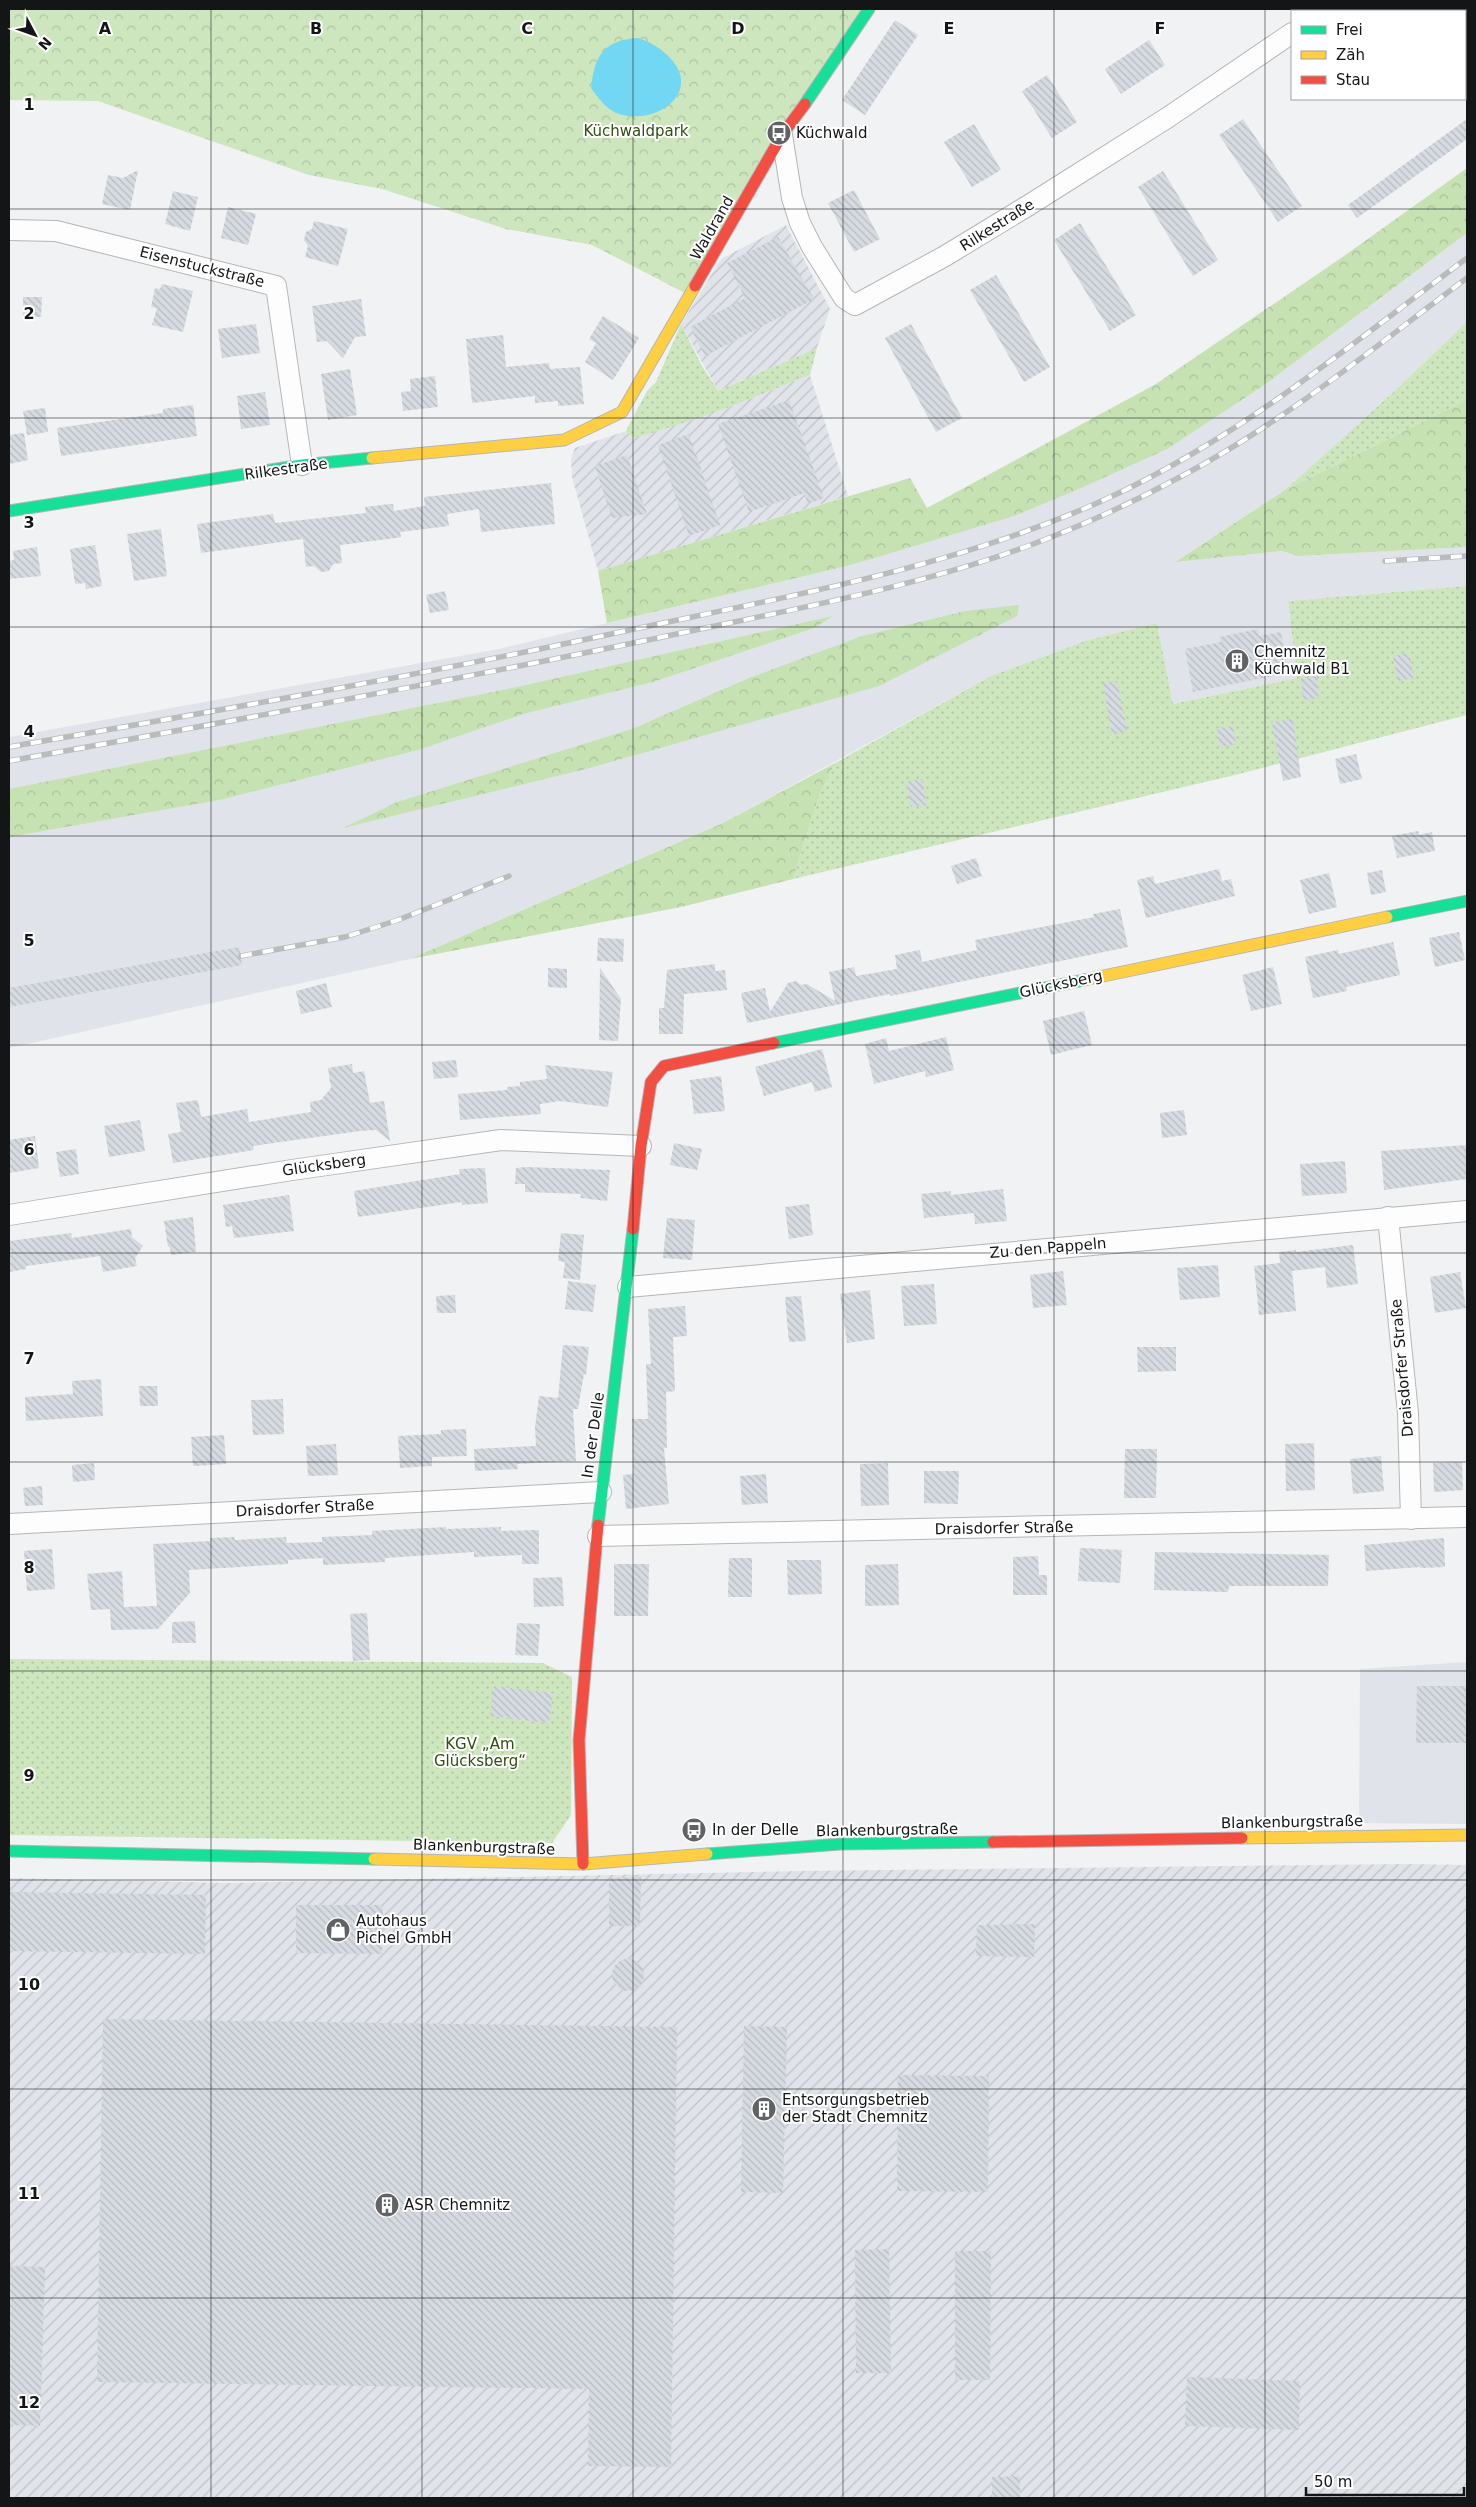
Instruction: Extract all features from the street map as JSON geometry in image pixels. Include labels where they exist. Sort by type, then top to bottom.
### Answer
[{"type":"street","name":"Waldrand","points":[[564,440],[622,412],[782,136],[829,71],[868,9]]},
{"type":"street","name":"Rilkestraße","points":[[782,136],[792,198],[800,223],[812,247],[844,298],[855,305],[945,256],[1029,205],[1167,118],[1291,33]]},
{"type":"street","name":"Eisenstuckstraße","points":[[9,230],[56,231],[276,286],[302,465]]},
{"type":"street","name":"Rilkestraße","points":[[9,511],[302,465],[564,440]]},
{"type":"street","name":"Glücksberg","points":[[657,1072],[664,1066],[1467,901]]},
{"type":"street","name":"In der Delle","points":[[583,1864],[579,1740],[601,1492],[628,1287],[641,1146],[651,1082],[657,1072]]},
{"type":"street","name":"Glücksberg","points":[[9,1215],[292,1170],[501,1140],[641,1146]]},
{"type":"street","name":"Zu den Pappeln","points":[[628,1287],[1467,1211]]},
{"type":"street","name":"Draisdorfer Straße","points":[[1388,1217],[1408,1412],[1411,1519]]},
{"type":"street","name":"Draisdorfer Straße","points":[[9,1524],[601,1492]]},
{"type":"street","name":"Draisdorfer Straße","points":[[598,1536],[1467,1517]]},
{"type":"street","name":"Blankenburgstraße","points":[[9,1851],[583,1864],[841,1844],[1467,1835]]},
{"type":"shaded area","points":[[786,225],[830,309],[817,348],[718,391],[681,324],[721,259]]},
{"type":"shaded area","points":[[1467,233],[1467,321],[1398,388],[1285,490],[1176,561],[1282,551],[1298,556],[1467,547],[1467,586],[1288,601],[1297,678],[1173,704],[1157,623],[1088,640],[991,676],[723,823],[410,959],[9,1048],[9,737],[499,649],[851,565],[931,540],[1167,448],[1263,386]]},
{"type":"shaded area","points":[[810,375],[848,496],[598,571],[572,477],[571,459],[575,448],[626,431],[632,437],[714,413]]},
{"type":"shaded area","points":[[1467,1662],[1467,1824],[1359,1823],[1360,1669]]},
{"type":"shaded area","points":[[1407,1864],[1467,1865],[1467,2498],[9,2498],[9,1878],[228,1883],[801,1871]]},
{"type":"green space","name":"Küchwaldpark","points":[[9,9],[861,9],[687,294],[592,245],[506,229],[382,189],[309,175],[98,101],[9,100]]},
{"type":"green space","points":[[1467,168],[1467,233],[1263,386],[1167,449],[1014,516],[851,565],[607,623],[598,571],[910,478],[927,508],[1156,384],[1344,256]]},
{"type":"green space","points":[[1467,321],[1467,400],[1285,490],[1398,388]]},
{"type":"green space","points":[[681,324],[702,366],[718,391],[817,348],[810,375],[714,413],[639,437],[632,437],[626,431],[647,391],[656,382]]},
{"type":"green space","points":[[1467,400],[1467,547],[1298,556],[1282,551],[1175,562],[1285,490]]},
{"type":"green space","points":[[1467,586],[1467,715],[1239,774],[793,879],[819,795],[835,763],[991,676],[1088,640],[1157,623],[1173,704],[1297,678],[1288,601]]},
{"type":"green space","points":[[1019,605],[1017,616],[879,686],[586,769],[343,828],[397,802],[632,729],[749,678],[862,636],[965,611]]},
{"type":"green space","points":[[833,616],[814,628],[653,682],[523,714],[418,750],[219,800],[9,837],[9,789],[517,687]]},
{"type":"green space","points":[[835,763],[819,795],[793,879],[681,907],[410,959],[723,823]]},
{"type":"green space","name":"KGV „Am Glücksberg“","points":[[9,1659],[543,1663],[572,1677],[571,1815],[552,1843],[9,1835]]},
{"type":"water","points":[[638,38],[660,49],[677,68],[681,81],[679,92],[672,102],[661,110],[648,115],[619,114],[607,107],[591,88],[592,77],[598,59],[609,46],[626,39]]},
{"type":"building","points":[[895,20],[918,35],[865,115],[842,100]]},
{"type":"building","points":[[1149,40],[1165,65],[1121,94],[1105,69]]},
{"type":"building","points":[[1047,75],[1077,122],[1052,138],[1022,91]]},
{"type":"building","points":[[1243,119],[1302,206],[1278,222],[1219,135]]},
{"type":"building","points":[[1467,119],[1467,139],[1357,218],[1348,205]]},
{"type":"building","points":[[974,124],[1001,170],[972,187],[944,142]]},
{"type":"building","points":[[138,170],[130,210],[102,204],[108,175],[123,178]]},
{"type":"building","points":[[1163,171],[1218,260],[1193,276],[1138,187]]},
{"type":"building","points":[[854,190],[880,239],[854,252],[828,203]]},
{"type":"building","points":[[173,191],[198,197],[190,231],[165,224]]},
{"type":"building","points":[[228,207],[256,214],[248,245],[221,238]]},
{"type":"building","points":[[314,221],[348,229],[338,266],[305,257],[308,246],[304,240],[306,232],[312,229]]},
{"type":"building","points":[[1080,223],[1136,315],[1110,331],[1054,240]]},
{"type":"building","points":[[778,237],[814,299],[705,356],[690,327],[745,298],[727,263]]},
{"type":"building","points":[[996,275],[1050,367],[1024,382],[970,290]]},
{"type":"building","points":[[162,284],[193,291],[183,332],[152,325],[157,308],[151,307],[155,288],[160,289]]},
{"type":"building","points":[[23,297],[42,297],[41,317],[23,317]]},
{"type":"building","points":[[361,299],[366,336],[355,337],[343,358],[327,341],[317,342],[312,306]]},
{"type":"building","points":[[603,316],[639,338],[613,380],[585,362],[596,343],[589,339]]},
{"type":"building","points":[[256,324],[260,353],[222,358],[218,329]]},
{"type":"building","points":[[911,324],[962,418],[936,432],[885,338]]},
{"type":"building","points":[[503,335],[506,367],[549,363],[550,369],[580,367],[584,404],[558,406],[558,401],[535,403],[535,396],[472,403],[466,339]]},
{"type":"building","points":[[350,369],[357,415],[328,420],[321,374]]},
{"type":"building","points":[[435,376],[438,407],[403,411],[401,392],[411,391],[410,379]]},
{"type":"building","points":[[265,392],[270,425],[241,429],[237,396]]},
{"type":"building","points":[[789,400],[824,498],[808,504],[804,493],[749,512],[718,424]]},
{"type":"building","points":[[193,405],[197,436],[61,456],[57,428],[163,413],[163,409]]},
{"type":"building","points":[[45,408],[48,432],[27,435],[23,411]]},
{"type":"building","points":[[24,433],[28,460],[9,464],[9,435]]},
{"type":"building","points":[[689,434],[720,525],[689,536],[658,445]]},
{"type":"building","points":[[627,455],[647,514],[612,518],[595,466]]},
{"type":"building","points":[[551,483],[555,524],[481,532],[479,509],[447,514],[449,526],[400,532],[401,537],[396,538],[340,545],[342,563],[333,564],[329,571],[321,572],[314,566],[306,567],[303,539],[201,553],[197,524],[273,514],[275,523],[366,513],[365,507],[390,504],[393,504],[394,511],[425,506],[424,497]]},
{"type":"building","points":[[161,529],[167,576],[134,581],[127,534]]},
{"type":"building","points":[[95,545],[102,586],[86,589],[85,583],[75,584],[70,549]]},
{"type":"building","points":[[37,547],[41,576],[9,579],[9,561],[14,560],[13,551]]},
{"type":"building","points":[[445,591],[449,610],[430,613],[426,595]]},
{"type":"building","name":"Chemnitz Küchwald B1","points":[[1258,629],[1259,636],[1281,632],[1288,673],[1193,692],[1185,649],[1221,642],[1220,637]]},
{"type":"building","points":[[1409,653],[1414,678],[1398,681],[1393,656]]},
{"type":"building","points":[[1317,676],[1319,698],[1303,700],[1301,678]]},
{"type":"building","points":[[1117,681],[1127,731],[1112,735],[1103,683]]},
{"type":"building","points":[[1293,719],[1301,777],[1283,781],[1272,722]]},
{"type":"building","points":[[1233,726],[1236,744],[1220,747],[1217,728]]},
{"type":"building","points":[[1356,754],[1362,779],[1340,784],[1335,759]]},
{"type":"building","points":[[922,779],[927,805],[911,807],[906,782]]},
{"type":"building","points":[[1418,831],[1419,835],[1432,832],[1435,851],[1397,858],[1392,836]]},
{"type":"building","points":[[976,858],[982,876],[957,884],[951,866]]},
{"type":"building","points":[[1219,869],[1222,881],[1231,879],[1235,896],[1146,918],[1137,880],[1153,876],[1155,884]]},
{"type":"building","points":[[1382,870],[1386,892],[1371,895],[1367,873]]},
{"type":"building","points":[[1329,873],[1337,907],[1309,914],[1300,880]]},
{"type":"building","points":[[1120,909],[1128,947],[916,991],[890,996],[890,994],[747,1023],[741,993],[765,988],[770,1012],[788,983],[796,981],[801,985],[807,984],[835,1001],[829,972],[854,967],[856,976],[897,969],[895,955],[920,950],[922,962],[977,950],[975,940],[1094,917],[1093,914]]},
{"type":"building","points":[[1459,932],[1465,960],[1435,967],[1429,938]]},
{"type":"building","points":[[598,938],[624,939],[623,962],[597,961]]},
{"type":"building","points":[[1393,942],[1400,975],[1346,987],[1347,991],[1313,998],[1305,957],[1338,950],[1339,954]]},
{"type":"building","points":[[239,947],[242,965],[9,1007],[9,988]]},
{"type":"building","points":[[715,964],[715,971],[725,970],[727,990],[684,994],[683,1034],[659,1034],[659,1008],[664,1008],[667,970]]},
{"type":"building","points":[[1273,967],[1282,1004],[1251,1011],[1242,975]]},
{"type":"building","points":[[548,968],[567,969],[567,988],[548,987]]},
{"type":"building","points":[[600,968],[621,999],[618,1041],[599,1040]]},
{"type":"building","points":[[326,983],[332,1007],[301,1014],[296,991]]},
{"type":"building","points":[[1084,1011],[1092,1045],[1051,1055],[1043,1021]]},
{"type":"building","points":[[946,1037],[954,1070],[926,1077],[925,1071],[874,1084],[865,1044],[886,1038],[889,1051]]},
{"type":"building","points":[[822,1049],[832,1087],[815,1092],[812,1082],[764,1096],[755,1067]]},
{"type":"building","points":[[456,1060],[458,1077],[434,1079],[432,1062]]},
{"type":"building","points":[[352,1064],[353,1073],[364,1071],[370,1103],[384,1101],[390,1141],[376,1130],[360,1131],[253,1146],[254,1150],[173,1163],[168,1134],[181,1132],[176,1103],[198,1100],[201,1117],[247,1109],[249,1122],[311,1112],[310,1102],[321,1100],[331,1088],[328,1068]]},
{"type":"building","points":[[545,1065],[613,1072],[608,1107],[560,1101],[540,1104],[541,1114],[460,1120],[458,1094],[507,1090],[507,1087],[520,1086],[520,1082],[547,1079]]},
{"type":"building","points":[[721,1076],[725,1111],[694,1114],[690,1080]]},
{"type":"building","points":[[1184,1110],[1187,1135],[1162,1138],[1160,1113]]},
{"type":"building","points":[[140,1120],[145,1151],[109,1157],[104,1126]]},
{"type":"building","points":[[35,1136],[39,1168],[9,1173],[9,1140]]},
{"type":"building","points":[[674,1143],[702,1149],[697,1170],[670,1165]]},
{"type":"building","points":[[1467,1145],[1467,1179],[1384,1190],[1381,1151]]},
{"type":"building","points":[[76,1149],[79,1174],[60,1177],[56,1152]]},
{"type":"building","points":[[1345,1161],[1347,1193],[1302,1196],[1300,1164]]},
{"type":"building","points":[[485,1168],[488,1203],[462,1205],[462,1202],[358,1217],[354,1191],[460,1174],[459,1169]]},
{"type":"building","points":[[516,1168],[610,1170],[607,1201],[580,1198],[581,1194],[525,1192],[525,1184],[515,1184]]},
{"type":"building","points":[[1003,1189],[1007,1221],[975,1224],[974,1213],[924,1218],[921,1194],[951,1191],[951,1195]]},
{"type":"building","points":[[289,1195],[294,1231],[234,1238],[232,1226],[226,1227],[223,1205]]},
{"type":"building","points":[[809,1204],[813,1235],[789,1239],[785,1207]]},
{"type":"building","points":[[193,1217],[196,1252],[171,1255],[164,1221]]},
{"type":"building","points":[[667,1218],[695,1220],[692,1260],[663,1258]]},
{"type":"building","points":[[131,1229],[132,1237],[143,1246],[135,1258],[137,1266],[103,1272],[100,1256],[26,1266],[26,1269],[9,1272],[9,1241],[71,1233],[72,1238]]},
{"type":"building","points":[[561,1233],[584,1235],[580,1280],[563,1278],[565,1262],[558,1261]]},
{"type":"building","points":[[1353,1245],[1358,1284],[1327,1288],[1325,1267],[1292,1271],[1296,1311],[1259,1315],[1254,1266],[1280,1263],[1279,1252],[1296,1250],[1296,1252]]},
{"type":"building","points":[[1218,1265],[1220,1297],[1180,1300],[1177,1268]]},
{"type":"building","points":[[1063,1271],[1067,1305],[1033,1308],[1030,1275]]},
{"type":"building","points":[[1460,1272],[1466,1308],[1435,1313],[1430,1277]]},
{"type":"building","points":[[568,1281],[596,1285],[593,1312],[565,1309]]},
{"type":"building","points":[[934,1284],[937,1324],[904,1326],[901,1286]]},
{"type":"building","points":[[870,1290],[875,1339],[847,1343],[840,1294]]},
{"type":"building","points":[[455,1295],[456,1313],[437,1313],[436,1296]]},
{"type":"building","points":[[801,1296],[806,1341],[789,1342],[785,1297]]},
{"type":"building","points":[[685,1306],[687,1336],[673,1337],[675,1391],[666,1392],[667,1448],[664,1448],[669,1504],[626,1509],[623,1475],[633,1474],[632,1419],[648,1419],[646,1364],[651,1364],[648,1309]]},
{"type":"building","points":[[563,1345],[589,1347],[586,1375],[584,1374],[578,1409],[573,1409],[576,1461],[517,1464],[518,1469],[475,1471],[474,1449],[536,1446],[535,1427],[539,1396],[558,1398]]},
{"type":"building","points":[[1137,1347],[1176,1347],[1176,1371],[1138,1372]]},
{"type":"building","points":[[101,1379],[103,1416],[26,1421],[25,1397],[73,1394],[72,1381]]},
{"type":"building","points":[[139,1386],[157,1386],[158,1406],[140,1406]]},
{"type":"building","points":[[283,1399],[284,1434],[253,1435],[251,1400]]},
{"type":"building","points":[[466,1429],[467,1456],[432,1457],[432,1466],[400,1468],[398,1436],[441,1434],[441,1430]]},
{"type":"building","points":[[224,1435],[226,1464],[193,1466],[191,1437]]},
{"type":"building","points":[[1314,1443],[1315,1490],[1286,1491],[1285,1444]]},
{"type":"building","points":[[336,1444],[338,1475],[308,1476],[306,1446]]},
{"type":"building","points":[[1125,1449],[1157,1449],[1156,1498],[1124,1498]]},
{"type":"building","points":[[1381,1456],[1384,1491],[1353,1494],[1350,1459]]},
{"type":"building","points":[[1462,1462],[1463,1490],[1434,1492],[1433,1463]]},
{"type":"building","points":[[94,1463],[95,1480],[73,1482],[72,1465]]},
{"type":"building","points":[[888,1463],[889,1505],[861,1506],[860,1464]]},
{"type":"building","points":[[924,1471],[959,1471],[958,1504],[924,1503]]},
{"type":"building","points":[[766,1474],[768,1503],[742,1505],[740,1476]]},
{"type":"building","points":[[42,1486],[43,1505],[25,1506],[23,1488]]},
{"type":"building","points":[[446,1527],[446,1529],[501,1527],[501,1531],[539,1530],[539,1564],[522,1564],[522,1555],[474,1557],[474,1552],[385,1558],[385,1562],[323,1565],[323,1558],[288,1560],[288,1564],[189,1570],[190,1593],[158,1629],[111,1630],[110,1609],[91,1610],[87,1574],[122,1571],[124,1607],[157,1606],[153,1544],[210,1541],[210,1538],[234,1537],[235,1540],[286,1537],[287,1543],[322,1542],[322,1537],[372,1535],[372,1531]]},
{"type":"building","points":[[1444,1538],[1445,1567],[1366,1571],[1364,1545]]},
{"type":"building","points":[[1080,1548],[1122,1550],[1120,1583],[1078,1581]]},
{"type":"building","points":[[52,1549],[55,1589],[27,1591],[24,1551]]},
{"type":"building","points":[[1155,1552],[1329,1555],[1328,1586],[1229,1586],[1228,1592],[1154,1590]]},
{"type":"building","points":[[1038,1556],[1039,1575],[1047,1575],[1047,1595],[1013,1595],[1013,1557]]},
{"type":"building","points":[[729,1558],[752,1558],[752,1597],[728,1597]]},
{"type":"building","points":[[787,1560],[821,1560],[822,1594],[788,1595]]},
{"type":"building","points":[[614,1564],[649,1564],[648,1616],[614,1616]]},
{"type":"building","points":[[898,1564],[899,1605],[865,1606],[865,1565]]},
{"type":"building","points":[[562,1577],[564,1606],[534,1607],[533,1578]]},
{"type":"building","points":[[367,1613],[370,1660],[353,1661],[350,1614]]},
{"type":"building","points":[[195,1621],[196,1643],[172,1643],[172,1622]]},
{"type":"building","points":[[517,1623],[540,1624],[538,1656],[515,1655]]},
{"type":"building","points":[[494,1686],[553,1693],[549,1723],[490,1716]]},
{"type":"building","points":[[1417,1686],[1467,1686],[1467,1743],[1416,1743]]},
{"type":"building","points":[[641,1877],[640,1926],[609,1926],[609,1878]]},
{"type":"building","points":[[9,1892],[206,1895],[205,1954],[9,1951]]},
{"type":"building","points":[[296,1905],[383,1905],[382,1954],[296,1953]]},
{"type":"building","points":[[1035,1924],[1034,1957],[976,1956],[977,1925]]},
{"type":"building","points":[[628,1959],[634,1960],[639,1964],[643,1969],[643,1981],[639,1986],[634,1990],[628,1991],[622,1990],[617,1986],[613,1981],[612,1975],[613,1969],[617,1964],[622,1960]]},
{"type":"building","name":"ASR Chemnitz","points":[[103,2019],[677,2027],[671,2467],[588,2466],[589,2389],[97,2382]]},
{"type":"building","name":"Entsorgungsbetrieb der Stadt Chemnitz","points":[[744,2026],[787,2027],[783,2193],[741,2192]]},
{"type":"building","points":[[898,2075],[989,2076],[988,2192],[897,2191]]},
{"type":"building","points":[[889,2249],[891,2373],[856,2373],[855,2250]]},
{"type":"building","points":[[955,2251],[991,2251],[990,2380],[955,2380]]},
{"type":"building","points":[[9,2266],[45,2267],[40,2426],[9,2425]]},
{"type":"building","points":[[1187,2377],[1300,2381],[1299,2430],[1185,2426]]},
{"type":"building","points":[[1020,2476],[1020,2498],[992,2498],[992,2477]]},
{"type":"railway","points":[[9,747],[310,694],[536,650],[856,581],[977,548],[1095,504],[1145,480],[1194,453],[1288,392],[1467,258]]},
{"type":"railway","points":[[9,761],[328,703],[648,640],[888,588],[982,562],[1047,539],[1104,515],[1160,488],[1216,457],[1254,434],[1326,384],[1467,278]]},
{"type":"railway","points":[[1385,561],[1467,556]]},
{"type":"railway","points":[[241,956],[345,937],[398,920],[509,876]]},
{"type":"traffic: fast","points":[[805,104],[869,9]]},
{"type":"traffic: fast","points":[[9,511],[302,465],[372,458]]},
{"type":"traffic: fast","points":[[1387,917],[1467,901]]},
{"type":"traffic: fast","points":[[774,1043],[1084,980]]},
{"type":"traffic: fast","points":[[598,1525],[633,1229]]},
{"type":"traffic: fast","points":[[707,1854],[841,1844],[993,1842]]},
{"type":"traffic: fast","points":[[9,1851],[374,1859]]},
{"type":"traffic: slow","points":[[372,458],[564,440],[622,412],[695,286]]},
{"type":"traffic: slow","points":[[1084,980],[1387,917]]},
{"type":"traffic: slow","points":[[1242,1838],[1467,1835]]},
{"type":"traffic: slow","points":[[374,1859],[583,1864],[707,1854]]},
{"type":"traffic: jam","points":[[695,286],[782,135],[805,104]]},
{"type":"traffic: jam","points":[[633,1229],[641,1146],[651,1082],[664,1066],[774,1043]]},
{"type":"traffic: jam","points":[[583,1864],[579,1740],[598,1525]]},
{"type":"traffic: jam","points":[[993,1842],[1242,1838]]},
{"type":"place","name":"Küchwald","points":[[779,133]]},
{"type":"place","name":"Chemnitz Küchwald B1","points":[[1237,661]]},
{"type":"place","name":"In der Delle","points":[[694,1830]]},
{"type":"place","name":"Autohaus Pichel GmbH","points":[[338,1930]]},
{"type":"place","name":"Entsorgungsbetrieb der Stadt Chemnitz","points":[[764,2109]]},
{"type":"place","name":"ASR Chemnitz","points":[[387,2205]]}]
